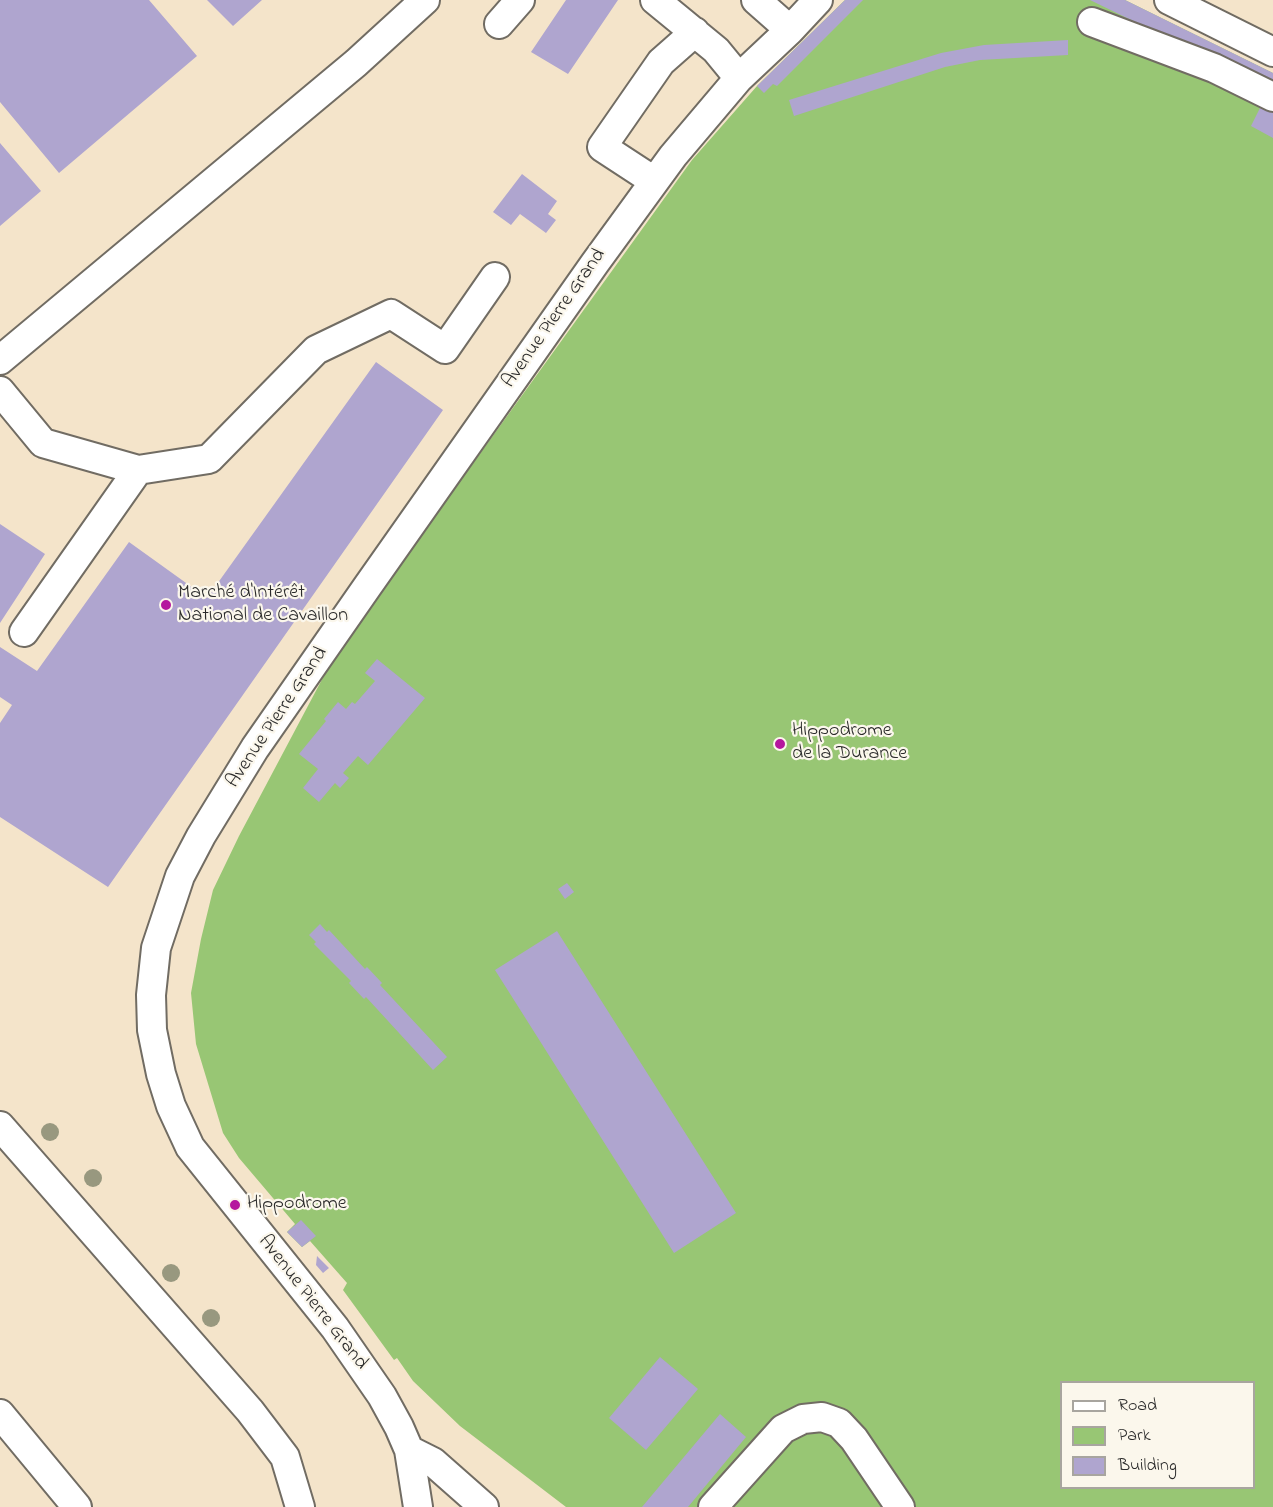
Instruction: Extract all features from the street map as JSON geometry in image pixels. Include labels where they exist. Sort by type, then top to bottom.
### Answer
[{"type":"street","points":[[0,360],[356,63],[425,0]]},
{"type":"street","points":[[499,24],[520,0]]},
{"type":"street","points":[[655,0],[716,50],[739,78]]},
{"type":"street","points":[[756,0],[790,30]]},
{"type":"street","name":"Avenue Pierre Grand","points":[[418,1507],[409,1450],[382,1396],[335,1328],[190,1147],[171,1106],[152,1030],[151,995],[156,948],[180,876],[201,836],[255,748],[654,181],[739,78],[818,0]]},
{"type":"street","points":[[1169,0],[1273,52]]},
{"type":"street","points":[[1092,22],[1214,68],[1273,97]]},
{"type":"street","points":[[654,181],[602,147],[662,62],[695,32]]},
{"type":"street","points":[[0,391],[43,443],[138,470],[209,459],[316,350],[391,314],[445,349],[495,277]]},
{"type":"street","points":[[24,632],[138,470]]},
{"type":"street","points":[[0,1126],[250,1411],[285,1458],[300,1507]]},
{"type":"street","points":[[0,1414],[77,1507]]},
{"type":"street","points":[[713,1507],[783,1429],[802,1419],[822,1417],[839,1424],[854,1438],[900,1507]]},
{"type":"street","points":[[409,1450],[433,1462],[484,1507]]},
{"type":"green space","name":"Hippodrome de la Durance","points":[[845,0],[1125,0],[1273,73],[1273,1507],[566,1507],[460,1426],[413,1381],[397,1358],[394,1360],[343,1290],[347,1283],[310,1241],[302,1247],[287,1232],[295,1224],[239,1158],[223,1133],[196,1044],[191,993],[213,890],[239,836],[336,653],[692,160],[757,86]]},
{"type":"building","points":[[0,0],[149,0],[197,56],[59,173],[0,102]]},
{"type":"building","points":[[207,0],[262,0],[233,26]]},
{"type":"building","points":[[566,0],[618,0],[568,74],[531,52]]},
{"type":"building","points":[[845,0],[863,0],[777,86],[773,84],[764,93],[757,86]]},
{"type":"building","points":[[1090,0],[1125,0],[1273,73],[1273,89]]},
{"type":"building","points":[[1068,40],[1068,55],[980,60],[945,67],[794,116],[789,100],[941,53],[984,45]]},
{"type":"building","points":[[1262,104],[1273,109],[1273,138],[1251,126]]},
{"type":"building","points":[[0,143],[41,191],[0,226]]},
{"type":"building","points":[[522,174],[557,201],[548,214],[556,220],[546,233],[520,214],[511,225],[493,212]]},
{"type":"building","points":[[376,362],[443,410],[108,887],[0,817],[0,723],[12,705],[0,697],[0,647],[37,671],[129,542],[207,598]]},
{"type":"building","points":[[0,524],[45,554],[0,623]]},
{"type":"building","points":[[377,659],[425,698],[368,765],[358,756],[343,773],[349,778],[340,788],[335,783],[319,802],[303,788],[318,769],[299,754],[326,721],[324,719],[338,702],[346,709],[352,702],[355,704],[375,681],[365,673]]},
{"type":"building","points":[[567,883],[574,892],[565,899],[558,889]]},
{"type":"building","points":[[320,924],[327,932],[329,930],[365,969],[367,967],[382,983],[380,985],[447,1057],[433,1070],[314,944],[316,942],[309,935]]},
{"type":"building","points":[[557,931],[736,1213],[674,1253],[495,970]]},
{"type":"building","points":[[301,1220],[316,1236],[302,1247],[287,1232]]},
{"type":"building","points":[[317,1256],[329,1268],[323,1273],[316,1265]]},
{"type":"building","points":[[660,1357],[698,1389],[646,1450],[609,1418]]},
{"type":"building","points":[[720,1414],[746,1437],[688,1507],[642,1507]]},
{"type":"place","name":"Marché d'Intérêt National de Cavaillon","points":[[166,605]]},
{"type":"place","name":"Hippodrome de la Durance","points":[[780,744]]},
{"type":"place","name":"Hippodrome","points":[[235,1205]]}]
